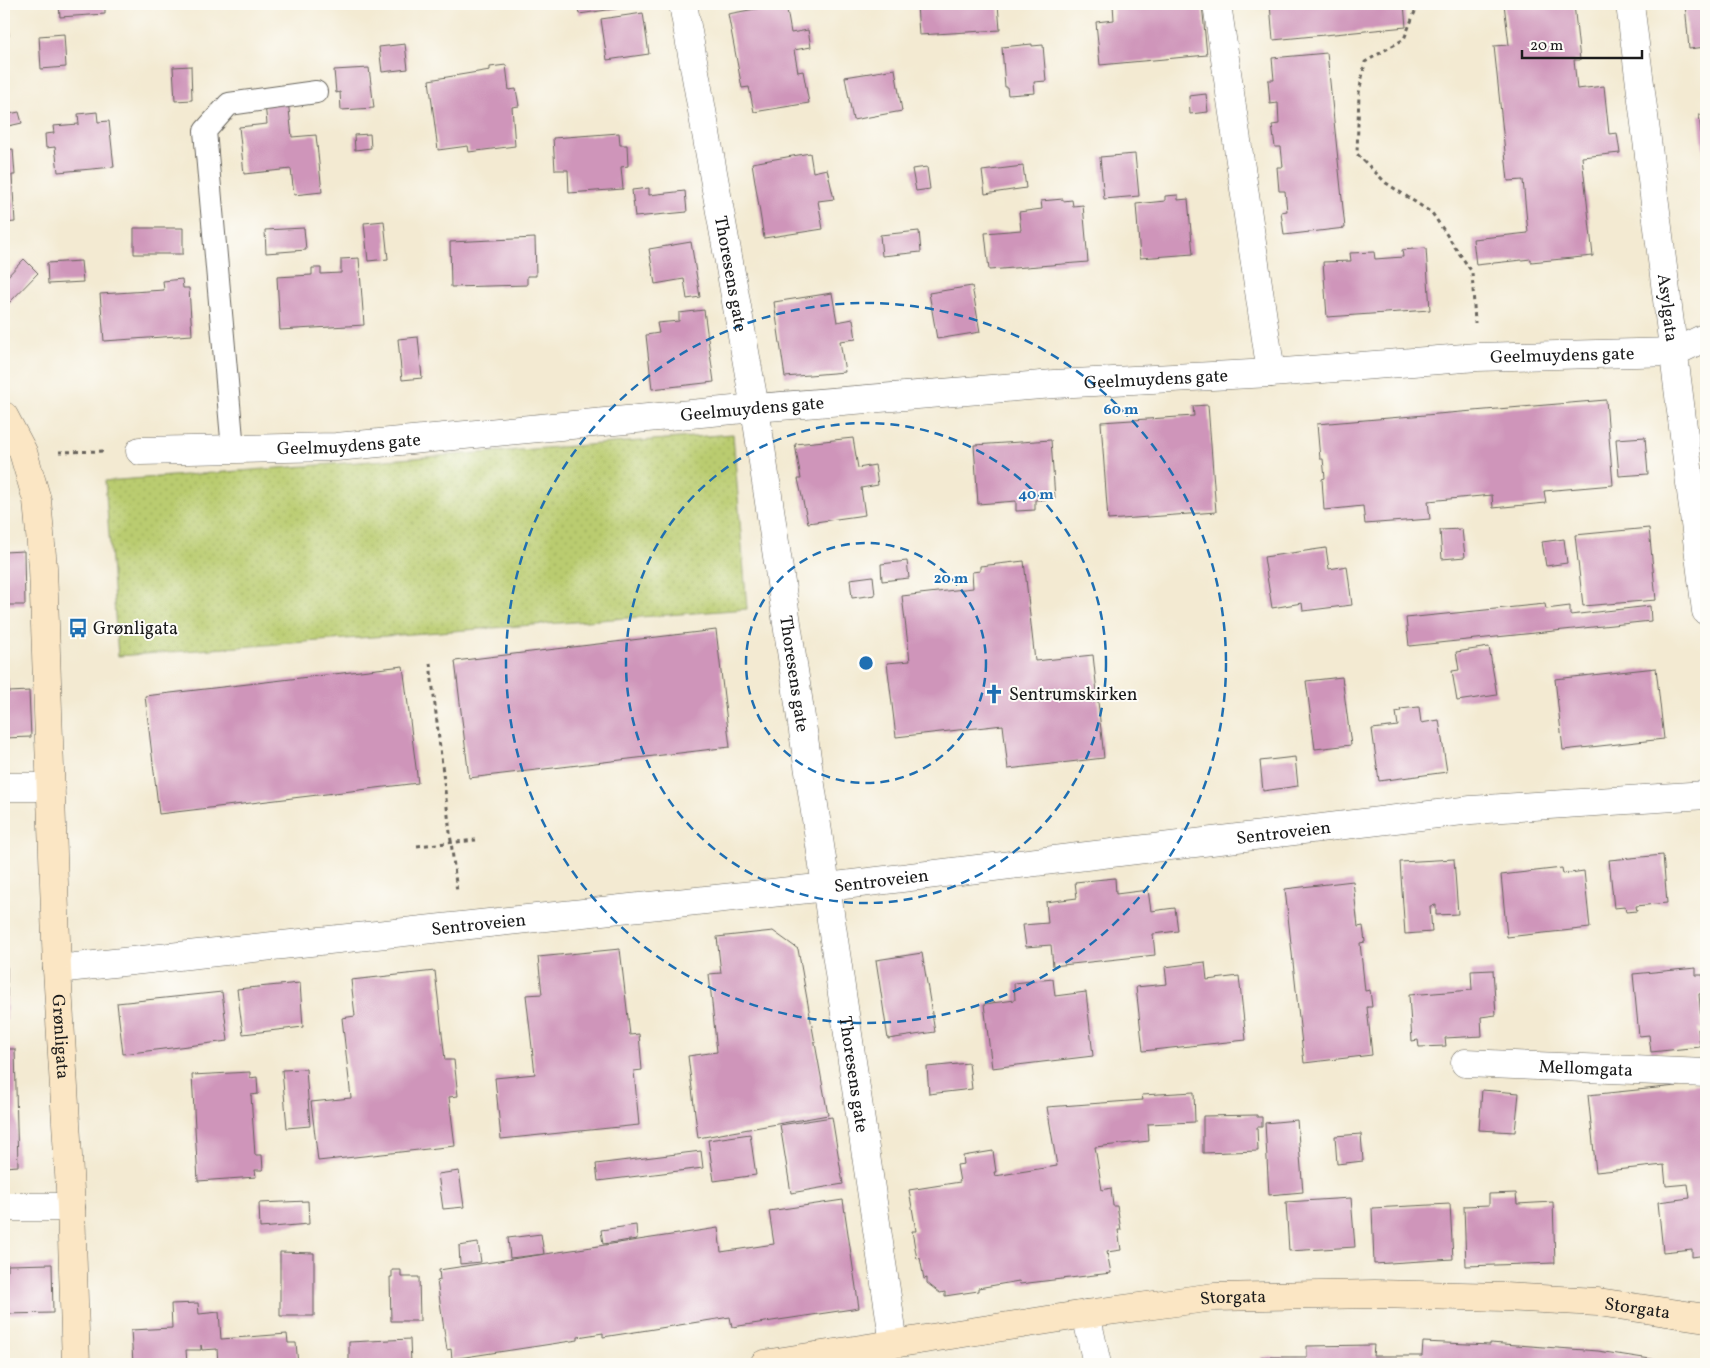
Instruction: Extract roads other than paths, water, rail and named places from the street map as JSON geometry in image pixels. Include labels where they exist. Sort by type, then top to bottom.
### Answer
[{"type":"main road","name":"Grønligata","points":[[4,416],[24,452],[37,500],[43,567],[57,969],[71,1207],[76,1364]]},
{"type":"main road","name":"Storgata","points":[[764,1364],[1086,1314],[1214,1298],[1375,1294],[1598,1302],[1706,1318]]},
{"type":"street","name":"Thoresens gate","points":[[684,4],[755,408],[894,1344]]},
{"type":"street","points":[[1217,4],[1271,373]]},
{"type":"street","name":"Asylgata","points":[[1630,4],[1706,611]]},
{"type":"street","points":[[1675,352],[1706,337]]},
{"type":"street","name":"Geelmuydens gate","points":[[140,451],[336,447],[755,408],[1054,384],[1271,373],[1477,356],[1675,352]]},
{"type":"street","points":[[4,787],[51,788]]},
{"type":"street","name":"Sentroveien","points":[[57,969],[827,887],[1472,810],[1706,795]]},
{"type":"street","name":"Mellomgata","points":[[1465,1063],[1706,1073]]},
{"type":"street","points":[[4,1207],[71,1207]]},
{"type":"street","points":[[1086,1314],[1097,1364]]},
{"type":"lane","points":[[233,450],[205,131],[229,104],[316,92]]},
{"type":"place","name":"Grønligata","points":[[78,628]]},
{"type":"place","name":"Sentrumskirken","points":[[994,694]]}]
